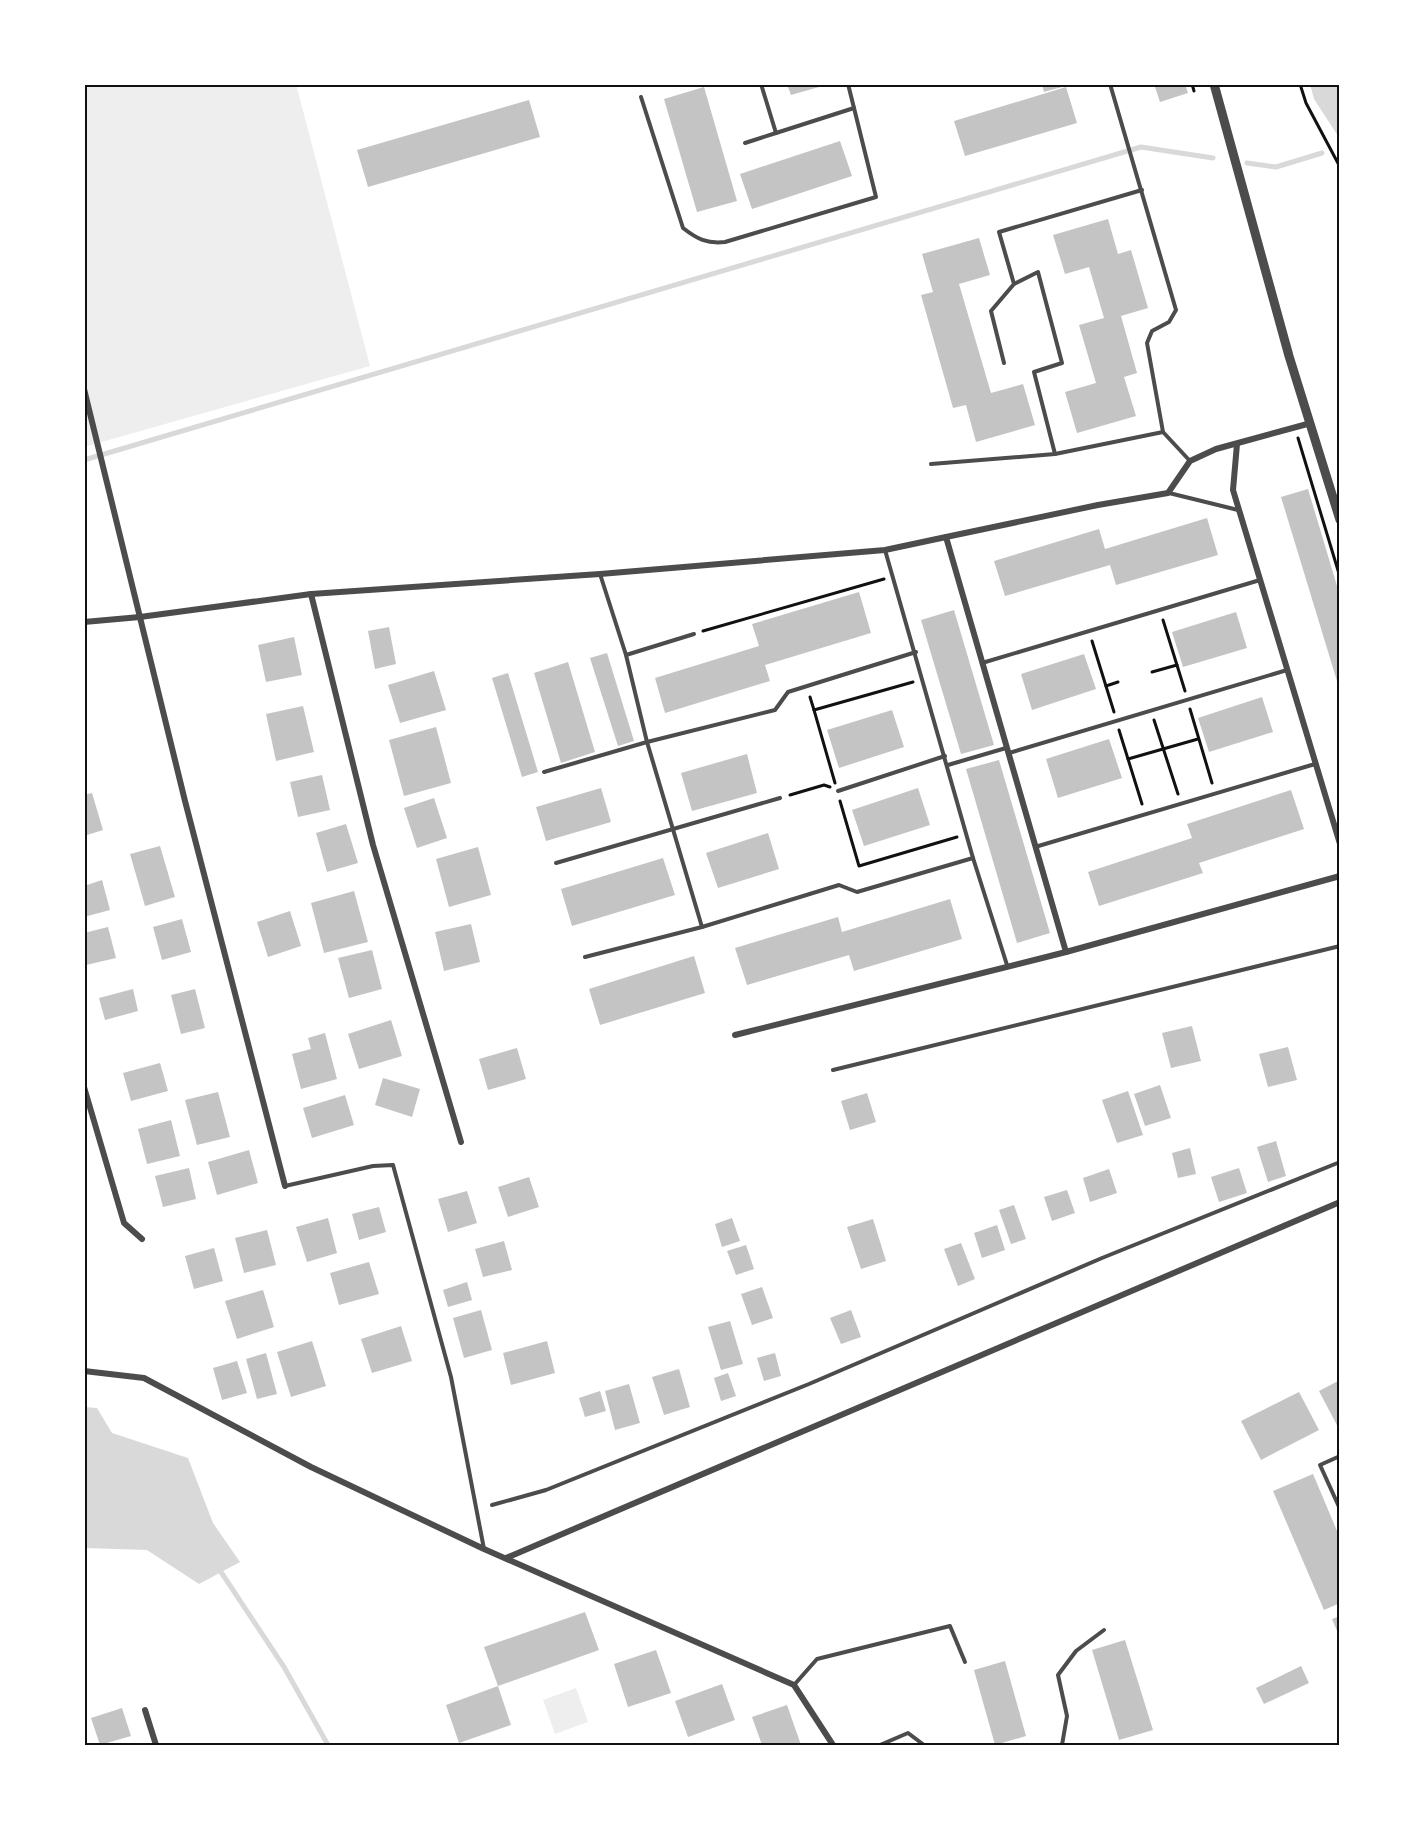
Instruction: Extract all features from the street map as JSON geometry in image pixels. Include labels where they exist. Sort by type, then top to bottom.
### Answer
[{"type":"street","points":[[1214,84],[1289,356],[1340,519]]},
{"type":"street","points":[[84,390],[185,801],[285,1186]]},
{"type":"street","points":[[84,622],[140,617],[311,594],[600,574],[885,550],[1098,505],[1168,493],[1190,460],[1216,449],[1311,423]]},
{"type":"street","points":[[1237,444],[1233,490],[1238,510],[1340,844]]},
{"type":"street","points":[[946,537],[1066,952]]},
{"type":"street","points":[[311,594],[373,844],[461,1142]]},
{"type":"street","points":[[735,1035],[1066,952],[1340,876]]},
{"type":"street","points":[[84,1087],[124,1223],[142,1239]]},
{"type":"street","points":[[506,1558],[1340,1202]]},
{"type":"street","points":[[84,1371],[144,1378],[311,1467],[484,1549],[794,1685],[833,1745]]},
{"type":"street","points":[[145,1710],[156,1745]]},
{"type":"lane","points":[[761,84],[776,133]]},
{"type":"lane","points":[[641,98],[683,228],[696,238],[710,243],[725,242],[876,197],[848,84]]},
{"type":"lane","points":[[1110,84],[1176,310],[1169,322],[1152,331],[1146,343],[1163,432],[1190,460]]},
{"type":"lane","points":[[745,143],[854,108]]},
{"type":"lane","points":[[1014,284],[999,232],[1142,190]]},
{"type":"lane","points":[[1004,363],[991,312],[1014,284],[1038,272],[1062,363],[1034,372],[1055,454]]},
{"type":"lane","points":[[931,464],[1055,454],[1163,432]]},
{"type":"lane","points":[[1168,493],[1238,510]]},
{"type":"lane","points":[[885,550],[973,858],[1007,965]]},
{"type":"lane","points":[[600,574],[626,655],[647,742],[702,927]]},
{"type":"lane","points":[[981,663],[1260,580]]},
{"type":"lane","points":[[626,655],[694,633]]},
{"type":"lane","points":[[544,772],[647,742],[775,710],[788,692],[916,652]]},
{"type":"lane","points":[[948,765],[1007,751],[1287,670]]},
{"type":"lane","points":[[838,791],[945,756]]},
{"type":"lane","points":[[1035,847],[1316,764]]},
{"type":"lane","points":[[556,863],[780,798]]},
{"type":"lane","points":[[585,957],[702,927],[838,885],[857,892],[973,858]]},
{"type":"lane","points":[[833,1070],[1340,946]]},
{"type":"lane","points":[[492,1505],[546,1490],[809,1384],[1102,1258],[1340,1162]]},
{"type":"lane","points":[[285,1186],[373,1166],[393,1165],[451,1377],[484,1549]]},
{"type":"lane","points":[[1340,1456],[1320,1465],[1340,1509]]},
{"type":"lane","points":[[794,1685],[817,1659],[950,1626],[965,1662]]},
{"type":"lane","points":[[1062,1745],[1067,1716],[1058,1676],[1076,1651],[1104,1630]]},
{"type":"lane","points":[[880,1745],[908,1733],[924,1745]]},
{"type":"path","points":[[1192,84],[1194,91]]},
{"type":"path","points":[[1300,84],[1306,103],[1340,166]]},
{"type":"path","points":[[1295,428],[1340,577]]},
{"type":"path","points":[[694,633],[894,576]]},
{"type":"path","points":[[1152,672],[1177,665]]},
{"type":"path","points":[[814,710],[923,679]]},
{"type":"path","points":[[1106,686],[1118,682]]},
{"type":"path","points":[[807,686],[859,866],[966,834]]},
{"type":"path","points":[[1151,710],[1181,804]]},
{"type":"path","points":[[1128,759],[1199,739]]},
{"type":"path","points":[[780,798],[825,785],[838,791]]},
{"type":"shaded area","points":[[84,84],[296,84],[370,366],[84,447]]},
{"type":"shaded area","points":[[1310,84],[1340,84],[1340,139],[1314,99]]},
{"type":"shaded area","points":[[84,1407],[97,1408],[112,1433],[188,1458],[213,1523],[240,1562],[199,1584],[147,1550],[84,1548]]},
{"type":"shaded area","points":[[576,1688],[588,1722],[555,1734],[543,1700]]},
{"type":"building","points":[[787,84],[826,84],[826,85],[791,95]]},
{"type":"building","points":[[1042,84],[1069,84],[1069,85],[1044,92]]},
{"type":"building","points":[[1154,84],[1185,84],[1188,93],[1160,102]]},
{"type":"building","points":[[704,87],[737,201],[697,212],[664,99]]},
{"type":"building","points":[[1066,87],[1077,123],[965,156],[954,121]]},
{"type":"building","points":[[529,100],[540,137],[368,187],[357,150]]},
{"type":"building","points":[[840,141],[852,176],[752,209],[740,174]]},
{"type":"building","points":[[1108,219],[1118,254],[1131,250],[1148,308],[1121,316],[1137,373],[1124,377],[1136,416],[1077,433],[1065,392],[1096,383],[1079,325],[1104,318],[1089,267],[1065,274],[1053,235]]},
{"type":"building","points":[[979,238],[990,275],[959,284],[991,393],[1023,384],[1035,425],[976,442],[966,405],[953,408],[921,295],[933,292],[922,254]]},
{"type":"building","points":[[1308,489],[1340,596],[1340,691],[1281,497]]},
{"type":"building","points":[[1207,518],[1218,555],[1116,585],[1110,565],[1005,596],[994,561],[1099,529],[1105,549]]},
{"type":"building","points":[[859,592],[871,633],[765,665],[770,681],[665,713],[655,678],[759,646],[752,624]]},
{"type":"building","points":[[954,610],[994,745],[961,754],[921,620]]},
{"type":"building","points":[[1236,612],[1247,648],[1183,667],[1172,632]]},
{"type":"building","points":[[389,627],[396,664],[375,669],[368,631]]},
{"type":"building","points":[[294,637],[302,675],[266,682],[258,645]]},
{"type":"building","points":[[607,653],[634,741],[618,746],[590,658]]},
{"type":"building","points":[[1084,654],[1096,689],[1032,710],[1021,674]]},
{"type":"building","points":[[568,662],[595,752],[561,763],[534,673]]},
{"type":"building","points":[[434,671],[446,710],[400,723],[388,685]]},
{"type":"building","points":[[508,673],[538,772],[522,777],[492,678]]},
{"type":"building","points":[[1262,697],[1273,732],[1209,752],[1198,718]]},
{"type":"building","points":[[303,706],[314,752],[276,761],[266,714]]},
{"type":"building","points":[[892,710],[904,747],[839,768],[827,730]]},
{"type":"building","points":[[436,727],[451,783],[404,796],[389,740]]},
{"type":"building","points":[[1109,739],[1122,778],[1058,798],[1046,759]]},
{"type":"building","points":[[747,754],[757,793],[692,811],[681,773]]},
{"type":"building","points":[[999,760],[1050,933],[1017,943],[966,769]]},
{"type":"building","points":[[322,775],[330,810],[298,817],[290,782]]},
{"type":"building","points":[[601,788],[611,822],[546,841],[536,807]]},
{"type":"building","points":[[918,788],[930,825],[864,846],[852,810]]},
{"type":"building","points":[[1291,790],[1304,829],[1199,863],[1203,873],[1099,906],[1088,872],[1192,838],[1187,824]]},
{"type":"building","points":[[92,793],[103,830],[84,836],[84,795]]},
{"type":"building","points":[[434,798],[447,838],[417,848],[404,808]]},
{"type":"building","points":[[346,824],[358,863],[327,872],[316,833]]},
{"type":"building","points":[[768,833],[779,869],[718,888],[706,853]]},
{"type":"building","points":[[160,846],[175,897],[145,906],[130,854]]},
{"type":"building","points":[[478,847],[491,895],[449,907],[436,859]]},
{"type":"building","points":[[663,858],[675,895],[572,926],[561,889]]},
{"type":"building","points":[[102,880],[110,910],[84,917],[84,886]]},
{"type":"building","points":[[354,891],[368,942],[324,953],[311,903]]},
{"type":"building","points":[[950,899],[962,939],[854,971],[849,955],[747,985],[735,948],[838,917],[842,932]]},
{"type":"building","points":[[290,911],[301,946],[268,957],[257,922]]},
{"type":"building","points":[[182,919],[191,952],[162,960],[153,927]]},
{"type":"building","points":[[471,924],[480,962],[444,971],[435,932]]},
{"type":"building","points":[[108,927],[116,958],[86,965],[84,933]]},
{"type":"building","points":[[372,950],[382,989],[349,998],[338,958]]},
{"type":"building","points":[[694,956],[705,993],[600,1025],[589,989]]},
{"type":"building","points":[[133,989],[138,1011],[105,1020],[99,998]]},
{"type":"building","points":[[195,989],[205,1028],[181,1034],[171,995]]},
{"type":"building","points":[[391,1020],[402,1056],[359,1069],[348,1034]]},
{"type":"building","points":[[1192,1026],[1201,1061],[1171,1068],[1162,1033]]},
{"type":"building","points":[[325,1033],[337,1079],[301,1089],[292,1054],[311,1049],[308,1038]]},
{"type":"building","points":[[1288,1047],[1297,1080],[1268,1087],[1259,1054]]},
{"type":"building","points":[[517,1048],[526,1079],[488,1090],[479,1059]]},
{"type":"building","points":[[160,1063],[168,1091],[131,1101],[123,1073]]},
{"type":"building","points":[[383,1078],[420,1089],[412,1117],[375,1105]]},
{"type":"building","points":[[1160,1085],[1171,1118],[1145,1126],[1134,1094]]},
{"type":"building","points":[[1128,1091],[1143,1135],[1117,1143],[1102,1100]]},
{"type":"building","points":[[218,1092],[230,1137],[197,1145],[185,1100]]},
{"type":"building","points":[[867,1093],[876,1122],[850,1130],[841,1101]]},
{"type":"building","points":[[345,1095],[354,1125],[312,1138],[303,1108]]},
{"type":"building","points":[[171,1120],[180,1156],[147,1164],[138,1129]]},
{"type":"building","points":[[1276,1141],[1286,1176],[1268,1182],[1257,1147]]},
{"type":"building","points":[[1190,1148],[1196,1174],[1178,1178],[1172,1153]]},
{"type":"building","points":[[249,1150],[258,1183],[217,1195],[208,1162]]},
{"type":"building","points":[[189,1168],[196,1199],[163,1207],[155,1176]]},
{"type":"building","points":[[1239,1168],[1247,1193],[1219,1202],[1211,1177]]},
{"type":"building","points":[[1109,1169],[1117,1193],[1090,1202],[1083,1178]]},
{"type":"building","points":[[529,1177],[539,1207],[508,1217],[498,1187]]},
{"type":"building","points":[[1067,1190],[1075,1213],[1052,1221],[1044,1197]]},
{"type":"building","points":[[467,1191],[477,1223],[448,1232],[438,1199]]},
{"type":"building","points":[[1014,1205],[1026,1239],[1011,1244],[999,1210]]},
{"type":"building","points":[[379,1207],[386,1232],[359,1240],[352,1214]]},
{"type":"building","points":[[328,1218],[337,1253],[307,1262],[296,1227]]},
{"type":"building","points":[[732,1218],[740,1241],[722,1247],[715,1224]]},
{"type":"building","points":[[873,1219],[886,1261],[861,1269],[847,1227]]},
{"type":"building","points":[[997,1225],[1005,1250],[982,1258],[974,1233]]},
{"type":"building","points":[[267,1230],[276,1265],[244,1273],[235,1238]]},
{"type":"building","points":[[504,1241],[512,1270],[483,1277],[475,1249]]},
{"type":"building","points":[[961,1243],[975,1279],[958,1286],[944,1249]]},
{"type":"building","points":[[746,1245],[754,1269],[736,1275],[727,1251]]},
{"type":"building","points":[[214,1248],[223,1281],[194,1289],[185,1256]]},
{"type":"building","points":[[369,1262],[379,1294],[339,1305],[330,1273]]},
{"type":"building","points":[[467,1282],[472,1300],[448,1307],[443,1290]]},
{"type":"building","points":[[762,1287],[773,1318],[752,1325],[741,1294]]},
{"type":"building","points":[[263,1290],[274,1327],[237,1339],[225,1301]]},
{"type":"building","points":[[481,1310],[492,1350],[464,1358],[453,1318]]},
{"type":"building","points":[[851,1310],[861,1337],[841,1344],[830,1318]]},
{"type":"building","points":[[730,1321],[743,1364],[721,1370],[708,1327]]},
{"type":"building","points":[[401,1326],[412,1361],[372,1373],[361,1339]]},
{"type":"building","points":[[312,1341],[326,1386],[291,1397],[277,1352]]},
{"type":"building","points":[[547,1341],[555,1373],[511,1385],[503,1353]]},
{"type":"building","points":[[266,1353],[277,1394],[257,1399],[246,1359]]},
{"type":"building","points":[[775,1353],[781,1376],[764,1381],[757,1358]]},
{"type":"building","points":[[237,1361],[247,1393],[222,1400],[213,1368]]},
{"type":"building","points":[[679,1369],[690,1407],[664,1415],[652,1377]]},
{"type":"building","points":[[728,1373],[736,1396],[721,1401],[714,1378]]},
{"type":"building","points":[[1340,1380],[1340,1431],[1319,1391]]},
{"type":"building","points":[[629,1384],[640,1423],[615,1430],[605,1391]]},
{"type":"building","points":[[600,1391],[606,1411],[585,1417],[579,1398]]},
{"type":"building","points":[[1299,1392],[1319,1430],[1261,1460],[1241,1421]]},
{"type":"building","points":[[1313,1474],[1340,1538],[1340,1603],[1324,1610],[1273,1491]]},
{"type":"building","points":[[585,1612],[599,1650],[498,1686],[484,1647]]},
{"type":"building","points":[[1340,1616],[1340,1638],[1332,1619]]},
{"type":"building","points":[[1125,1640],[1153,1730],[1119,1740],[1092,1650]]},
{"type":"building","points":[[656,1650],[671,1693],[628,1707],[614,1664]]},
{"type":"building","points":[[1005,1661],[1026,1736],[995,1745],[974,1670]]},
{"type":"building","points":[[1301,1666],[1309,1683],[1264,1704],[1256,1688]]},
{"type":"building","points":[[722,1684],[735,1720],[688,1737],[675,1701]]},
{"type":"building","points":[[498,1686],[511,1725],[459,1743],[446,1705]]},
{"type":"building","points":[[787,1705],[801,1745],[762,1745],[752,1717]]},
{"type":"building","points":[[122,1708],[131,1736],[100,1745],[91,1718]]},
{"type":"waterway","points":[[84,460],[1141,147],[1213,158]]},
{"type":"waterway","points":[[1247,163],[1276,167],[1322,153]]},
{"type":"waterway","points":[[221,1572],[284,1667],[328,1745]]}]
